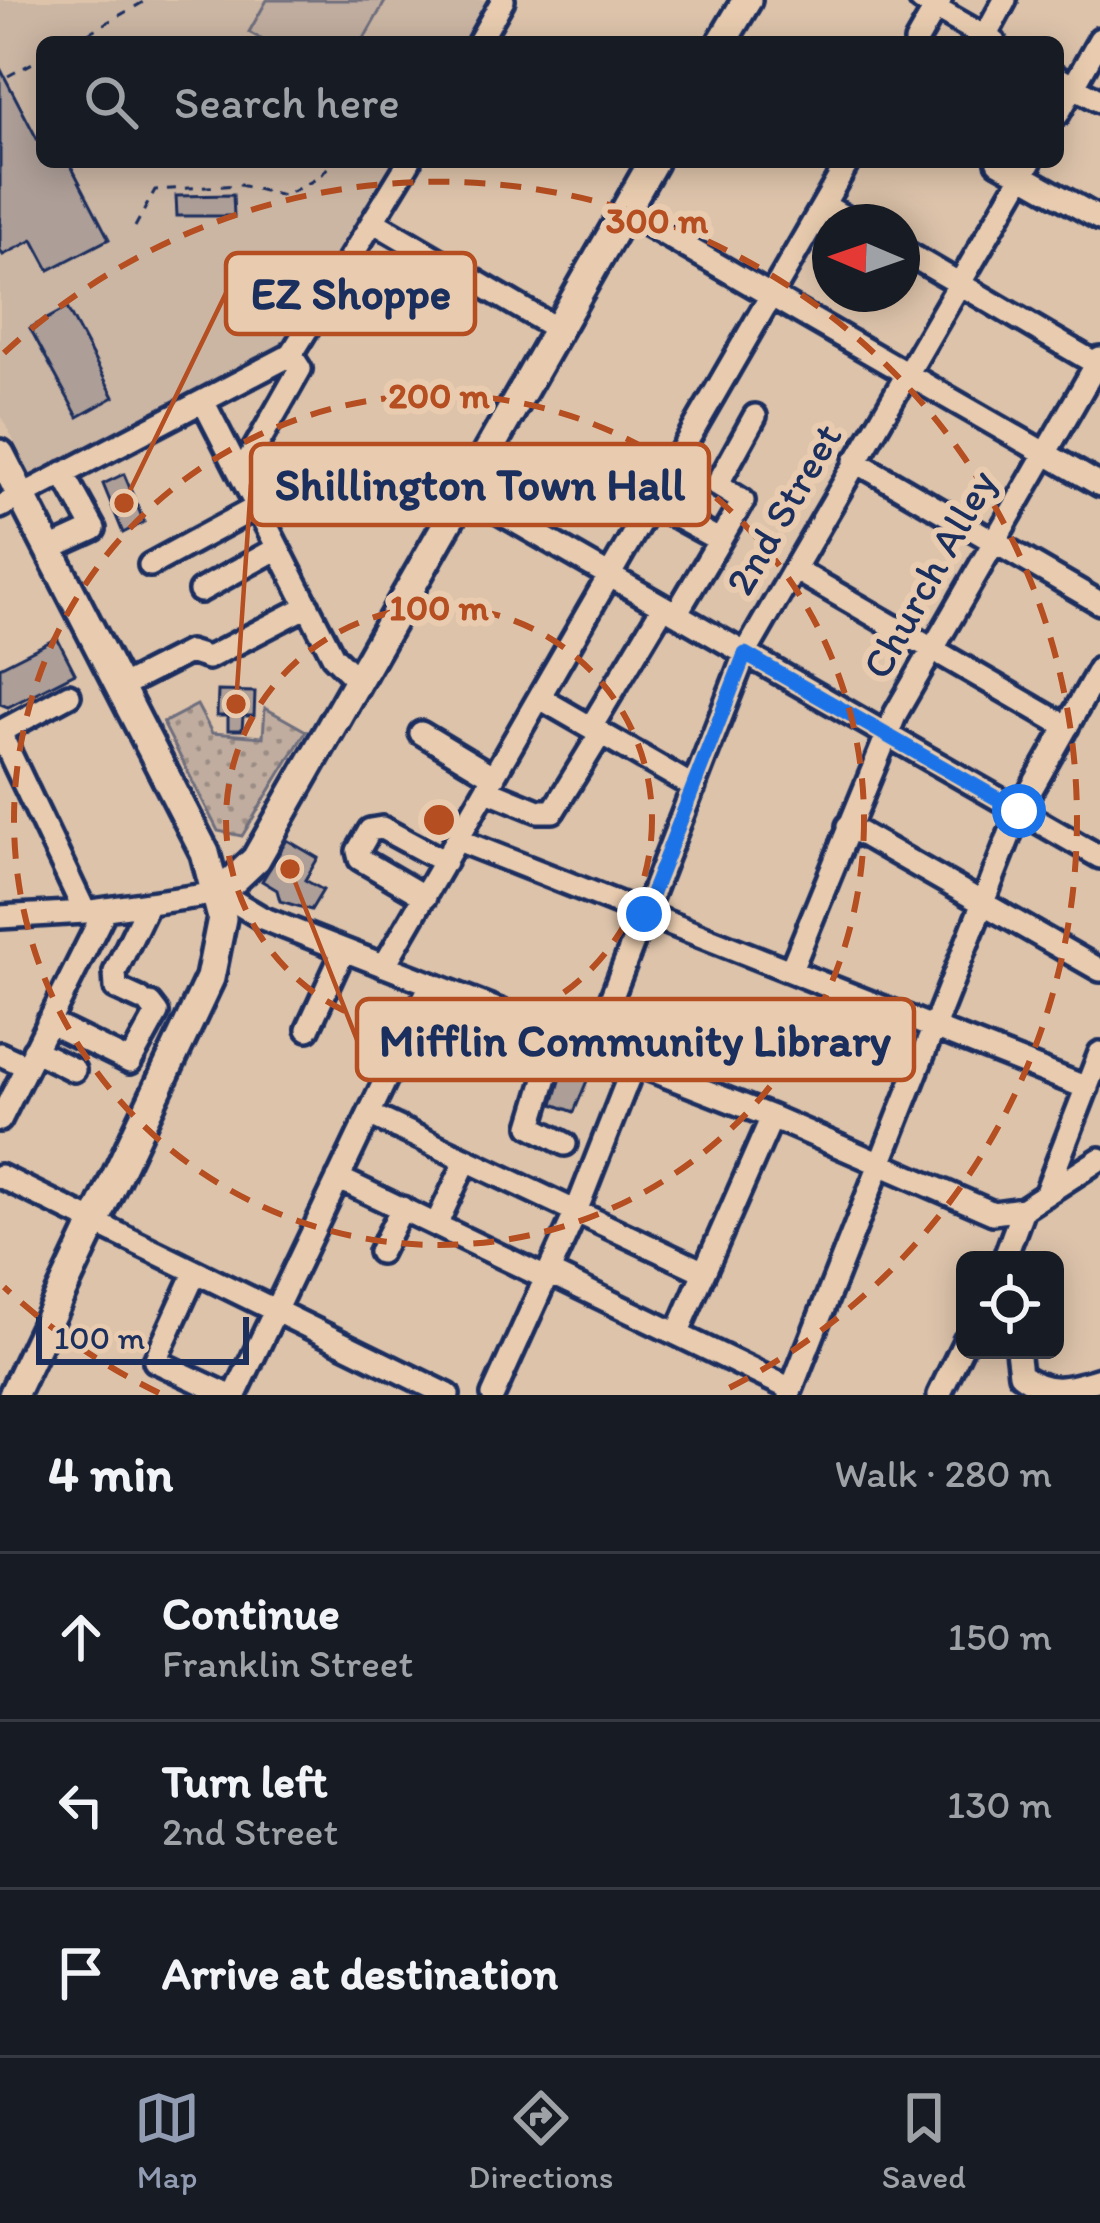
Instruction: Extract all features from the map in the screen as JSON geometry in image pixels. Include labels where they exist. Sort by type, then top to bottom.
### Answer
[{"type":"main road","points":[[726,36],[747,0]]},
{"type":"main road","points":[[220,893],[256,859],[649,168]]},
{"type":"main road","points":[[0,454],[10,502],[48,550],[205,853],[220,893],[216,963],[13,1395]]},
{"type":"street","points":[[482,36],[503,0]]},
{"type":"street","points":[[990,36],[1005,0]]},
{"type":"street","points":[[918,36],[932,3],[984,36]]},
{"type":"street","points":[[1100,39],[1066,82],[1100,101]]},
{"type":"street","points":[[10,502],[291,355],[406,168]]},
{"type":"street","points":[[825,204],[845,168]]},
{"type":"street","points":[[1026,168],[1100,219]]},
{"type":"street","name":"2nd Street","points":[[592,1048],[745,654],[1026,168]]},
{"type":"street","points":[[624,211],[1100,485]]},
{"type":"street","points":[[374,222],[557,328]]},
{"type":"street","points":[[384,966],[812,226]]},
{"type":"street","points":[[920,261],[1099,363]]},
{"type":"street","points":[[237,467],[249,459],[300,369],[291,355]]},
{"type":"street","name":"Church Alley","points":[[791,970],[885,735],[1042,453],[1099,363]]},
{"type":"street","points":[[203,401],[333,656],[356,679]]},
{"type":"street","points":[[421,733],[538,811],[559,808],[596,730],[743,501],[717,484],[755,416]]},
{"type":"street","points":[[855,461],[1100,603]]},
{"type":"street","points":[[48,550],[94,530],[63,473]]},
{"type":"street","points":[[462,491],[1100,857]]},
{"type":"street","points":[[653,504],[719,540]]},
{"type":"street","points":[[150,565],[257,507]]},
{"type":"street","points":[[200,591],[278,548]]},
{"type":"street","points":[[794,569],[1067,728]]},
{"type":"street","points":[[120,687],[189,652],[208,658],[308,606]]},
{"type":"street","points":[[338,1178],[677,1334],[790,1392],[1019,811],[1100,668]]},
{"type":"street","points":[[69,694],[0,732],[10,778],[95,911]]},
{"type":"street","points":[[540,698],[694,788]]},
{"type":"street","points":[[848,826],[1100,970]]},
{"type":"street","points":[[424,897],[360,859],[358,851],[370,830],[382,828],[445,862]]},
{"type":"street","points":[[458,840],[1087,1088]]},
{"type":"street","points":[[0,917],[95,911],[220,893],[255,915],[772,1117],[993,1213],[1023,1209],[1100,1159]]},
{"type":"street","points":[[148,904],[115,972],[116,988],[185,1032]]},
{"type":"street","points":[[0,1120],[95,911]]},
{"type":"street","points":[[308,1029],[344,950]]},
{"type":"street","points":[[195,1274],[155,1360],[231,1395],[430,984]]},
{"type":"street","points":[[48,1022],[130,1062],[149,1005]]},
{"type":"street","points":[[560,1034],[532,1126],[565,1144]]},
{"type":"street","points":[[1045,1196],[1100,1053]]},
{"type":"street","points":[[0,1054],[74,1070]]},
{"type":"street","points":[[493,1395],[549,1276],[634,1064]]},
{"type":"street","points":[[369,1114],[702,1271]]},
{"type":"street","points":[[677,1334],[772,1117]]},
{"type":"street","points":[[436,1225],[466,1161]]},
{"type":"street","points":[[0,1176],[448,1395]]},
{"type":"street","points":[[380,1252],[402,1208]]},
{"type":"street","points":[[1012,1251],[1023,1209]]},
{"type":"street","points":[[939,1395],[957,1359]]},
{"type":"street","points":[[1018,1359],[1020,1374],[1036,1388],[1057,1392],[1100,1378]]},
{"type":"path","points":[[83,36],[147,0]]},
{"type":"path","points":[[8,76],[36,61]]},
{"type":"path","points":[[135,227],[155,190],[240,185],[284,196],[320,177],[327,168]]},
{"type":"shaded area","points":[[0,0],[490,0],[470,36],[36,36],[36,168],[394,168],[291,338],[255,364],[31,474],[0,414]]},
{"type":"shaded area","points":[[267,0],[386,0],[365,36],[256,36],[249,32]]},
{"type":"shaded area","points":[[197,705],[212,733],[263,737],[265,708],[306,731],[242,836],[218,831],[163,723]]},
{"type":"building","points":[[0,68],[36,137],[36,168],[72,168],[109,239],[49,270],[33,240],[3,255]]},
{"type":"building","points":[[233,195],[234,216],[177,216],[176,196]]},
{"type":"building","points":[[67,308],[114,397],[78,417],[30,328]]},
{"type":"building","points":[[124,474],[144,522],[123,533],[103,484]]},
{"type":"building","points":[[57,638],[75,673],[8,707],[0,704],[0,667]]},
{"type":"building","points":[[218,691],[255,692],[254,716],[243,716],[242,730],[228,730],[228,716],[217,716]]},
{"type":"building","points":[[287,840],[318,858],[305,880],[323,890],[311,910],[280,901],[277,890],[262,881]]},
{"type":"building","points":[[566,1061],[591,1071],[574,1112],[553,1104]]},
{"type":"place","name":"EZ Shoppe","points":[[124,503]]},
{"type":"place","name":"Shillington Town Hall","points":[[236,704]]},
{"type":"place","name":"Mifflin Community Library","points":[[290,869]]},
{"type":"route","points":[[644,914],[745,654],[1019,811]]}]
